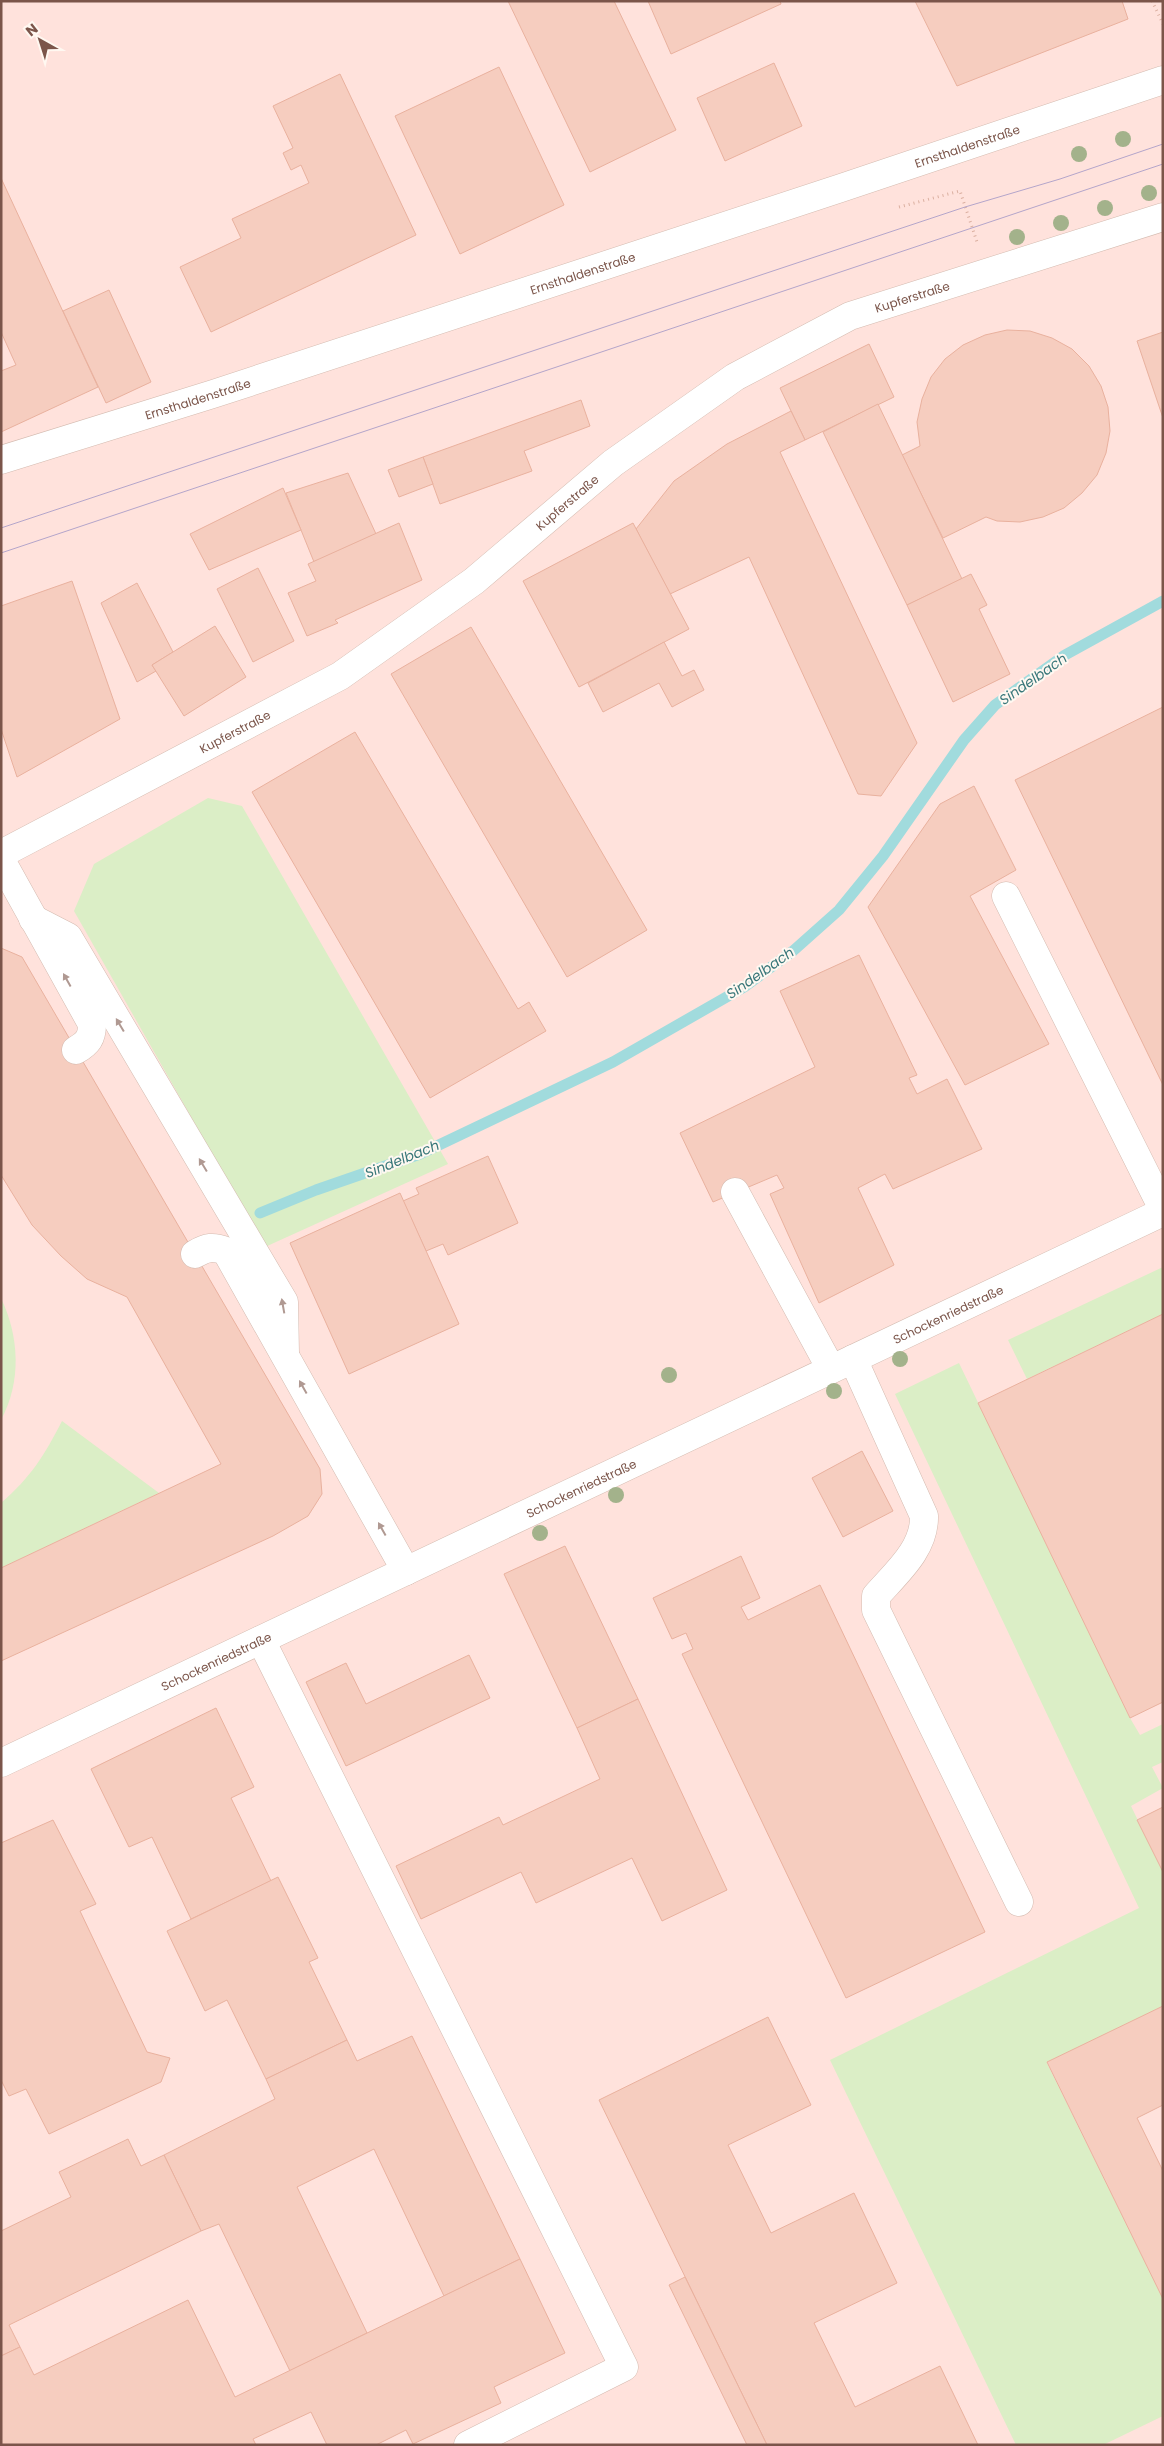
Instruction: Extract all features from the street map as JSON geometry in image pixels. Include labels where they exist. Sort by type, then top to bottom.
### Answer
[{"type":"street","name":"Ernsthaldenstraße","points":[[1,460],[147,416],[832,192],[1163,80]]},
{"type":"street","name":"Kupferstraße","points":[[1,854],[340,676],[474,581],[613,463],[735,377],[850,316],[1163,216]]},
{"type":"street","points":[[1,860],[92,1024],[92,1035],[86,1044],[76,1050]]},
{"type":"street","points":[[1006,896],[1163,1210]]},
{"type":"street","points":[[33,919],[68,937],[284,1302],[285,1354]]},
{"type":"street","points":[[735,1192],[842,1364],[924,1516],[925,1531],[907,1561],[876,1596],[876,1610],[1019,1902]]},
{"type":"street","name":"Schockenriedstraße","points":[[1,1763],[406,1572],[1163,1210]]},
{"type":"street","points":[[195,1254],[207,1247],[216,1247],[226,1251],[406,1572]]},
{"type":"street","points":[[262,1640],[624,2367],[468,2445]]},
{"type":"path","points":[[1152,1],[1163,24]]},
{"type":"path","points":[[960,191],[978,244]]},
{"type":"shaded area","points":[[1,1],[1163,1],[1163,2445],[1,2445]]},
{"type":"green space","points":[[208,798],[242,806],[448,1164],[265,1247],[74,911],[94,864]]},
{"type":"green space","points":[[1163,1267],[1163,1314],[1027,1379],[1008,1340]]},
{"type":"green space","points":[[1,1298],[12,1328],[16,1359],[12,1390],[1,1420]]},
{"type":"green space","points":[[959,1363],[1130,1718],[1140,1735],[1163,1724],[1163,1762],[1152,1767],[1163,1788],[1131,1806],[1163,1872],[1163,2006],[1047,2063],[1163,2299],[1163,2416],[1103,2445],[1016,2445],[830,2060],[1139,1908],[895,1394]]},
{"type":"green space","points":[[62,1421],[159,1493],[1,1568],[1,1503],[29,1475]]},
{"type":"building","points":[[508,1],[614,1],[676,130],[590,172]]},
{"type":"building","points":[[648,1],[780,1],[781,4],[671,54]]},
{"type":"building","points":[[915,1],[1122,1],[1128,19],[957,86]]},
{"type":"building","points":[[774,63],[802,126],[725,161],[697,98]]},
{"type":"building","points":[[499,67],[564,205],[460,254],[395,116]]},
{"type":"building","points":[[340,74],[416,235],[211,332],[180,267],[241,238],[232,219],[309,183],[301,165],[291,170],[283,153],[293,148],[273,106]]},
{"type":"building","points":[[1,178],[98,387],[1,432],[1,371],[16,365],[1,332]]},
{"type":"building","points":[[109,290],[151,382],[106,403],[63,311]]},
{"type":"building","points":[[1007,330],[1030,331],[1052,338],[1072,349],[1089,366],[1101,386],[1108,407],[1110,431],[1106,453],[1097,475],[1082,493],[1064,508],[1043,517],[1020,522],[997,521],[986,517],[943,538],[902,455],[920,446],[917,422],[922,399],[931,377],[945,359],[963,345],[985,335]]},
{"type":"building","points":[[1163,332],[1163,418],[1137,341]]},
{"type":"building","points":[[869,344],[894,397],[805,440],[780,388]]},
{"type":"building","points":[[581,400],[590,426],[524,451],[532,471],[440,504],[423,457]]},
{"type":"building","points":[[878,404],[962,579],[907,605],[823,432]]},
{"type":"building","points":[[791,411],[805,440],[780,452],[917,743],[881,796],[858,794],[749,557],[670,594],[636,529],[674,481],[727,444]]},
{"type":"building","points":[[423,457],[433,484],[399,497],[388,470]]},
{"type":"building","points":[[348,473],[376,534],[314,562],[286,493]]},
{"type":"building","points":[[283,488],[301,530],[209,570],[190,534]]},
{"type":"building","points":[[399,523],[422,580],[335,620],[338,623],[307,636],[288,593],[316,581],[308,564]]},
{"type":"building","points":[[633,523],[689,629],[579,687],[523,581]]},
{"type":"building","points":[[258,568],[294,641],[253,662],[217,589]]},
{"type":"building","points":[[971,574],[987,605],[979,609],[1010,674],[953,702],[907,605]]},
{"type":"building","points":[[72,581],[120,719],[17,777],[1,729],[1,606]]},
{"type":"building","points":[[137,583],[173,652],[152,665],[156,671],[137,682],[101,603]]},
{"type":"building","points":[[215,626],[246,677],[184,716],[152,665]]},
{"type":"building","points":[[471,627],[647,930],[567,977],[391,674]]},
{"type":"building","points":[[664,642],[682,676],[694,670],[704,690],[672,707],[659,683],[603,712],[588,683]]},
{"type":"building","points":[[1163,707],[1163,1085],[1015,780]]},
{"type":"building","points":[[355,732],[518,1009],[529,1002],[546,1031],[430,1098],[252,792]]},
{"type":"building","points":[[974,786],[1016,870],[970,896],[1049,1044],[965,1085],[868,907],[940,804]]},
{"type":"building","points":[[1,948],[22,957],[320,1469],[322,1494],[308,1516],[273,1536],[1,1661],[1,1568],[221,1464],[127,1297],[87,1279],[61,1256],[32,1225],[1,1175]]},
{"type":"building","points":[[859,955],[917,1075],[909,1078],[917,1094],[947,1079],[982,1149],[893,1189],[885,1174],[858,1188],[894,1265],[819,1303],[770,1194],[784,1188],[777,1175],[713,1202],[680,1133],[815,1067],[780,991]]},
{"type":"building","points":[[488,1156],[518,1223],[448,1255],[443,1244],[426,1251],[403,1201],[419,1194],[416,1188]]},
{"type":"building","points":[[400,1193],[459,1324],[349,1374],[290,1243]]},
{"type":"building","points":[[1163,1314],[1163,1702],[1130,1718],[978,1403]]},
{"type":"building","points":[[862,1451],[893,1511],[843,1537],[812,1478]]},
{"type":"building","points":[[565,1546],[638,1699],[577,1728],[504,1574]]},
{"type":"building","points":[[741,1556],[760,1598],[741,1607],[748,1620],[820,1585],[985,1932],[846,1998],[682,1654],[693,1649],[686,1633],[672,1639],[653,1598]]},
{"type":"building","points":[[469,1655],[490,1698],[346,1766],[306,1682],[346,1663],[366,1704]]},
{"type":"building","points":[[638,1699],[727,1890],[662,1921],[632,1858],[536,1903],[521,1872],[421,1919],[396,1866],[499,1817],[503,1825],[600,1779],[577,1728]]},
{"type":"building","points":[[216,1708],[254,1787],[231,1798],[271,1881],[191,1919],[152,1837],[129,1847],[91,1769]]},
{"type":"building","points":[[1163,1807],[1163,1872],[1137,1820]]},
{"type":"building","points":[[53,1820],[96,1904],[80,1911],[147,2052],[170,2058],[161,2082],[49,2134],[26,2089],[9,2096],[1,2080],[1,1843]]},
{"type":"building","points":[[278,1877],[318,1958],[309,1962],[347,2040],[266,2079],[227,2000],[205,2011],[167,1931]]},
{"type":"building","points":[[1163,2006],[1163,2105],[1137,2118],[1163,2171],[1163,2299],[1047,2062]]},
{"type":"building","points":[[768,2017],[811,2105],[728,2145],[771,2233],[854,2193],[897,2283],[814,2323],[855,2407],[940,2366],[978,2445],[767,2445],[599,2100]]},
{"type":"building","points":[[412,2036],[520,2259],[444,2296],[374,2149],[297,2187],[367,2333],[290,2371],[219,2224],[201,2231],[164,2155],[275,2099],[266,2079],[347,2040],[357,2061]]},
{"type":"building","points":[[128,2139],[141,2166],[164,2155],[201,2231],[9,2325],[20,2347],[1,2356],[1,2231],[71,2197],[59,2172]]},
{"type":"building","points":[[520,2259],[565,2353],[494,2387],[501,2403],[413,2444],[406,2430],[376,2445],[327,2445],[311,2412],[253,2439],[256,2445],[1,2445],[1,2356],[20,2347],[34,2375],[188,2300],[235,2397]]},
{"type":"building","points":[[685,2277],[767,2445],[747,2445],[669,2285]]},
{"type":"waterway","name":"Sindelbach","points":[[260,1213],[316,1190],[420,1154],[613,1062],[744,987],[793,951],[839,910],[883,856],[964,740],[995,705],[1065,655],[1163,601]]},
{"type":"tram line","points":[[1,528],[965,207],[1060,179],[1163,144]]},
{"type":"tram line","points":[[1,553],[1163,164]]}]
